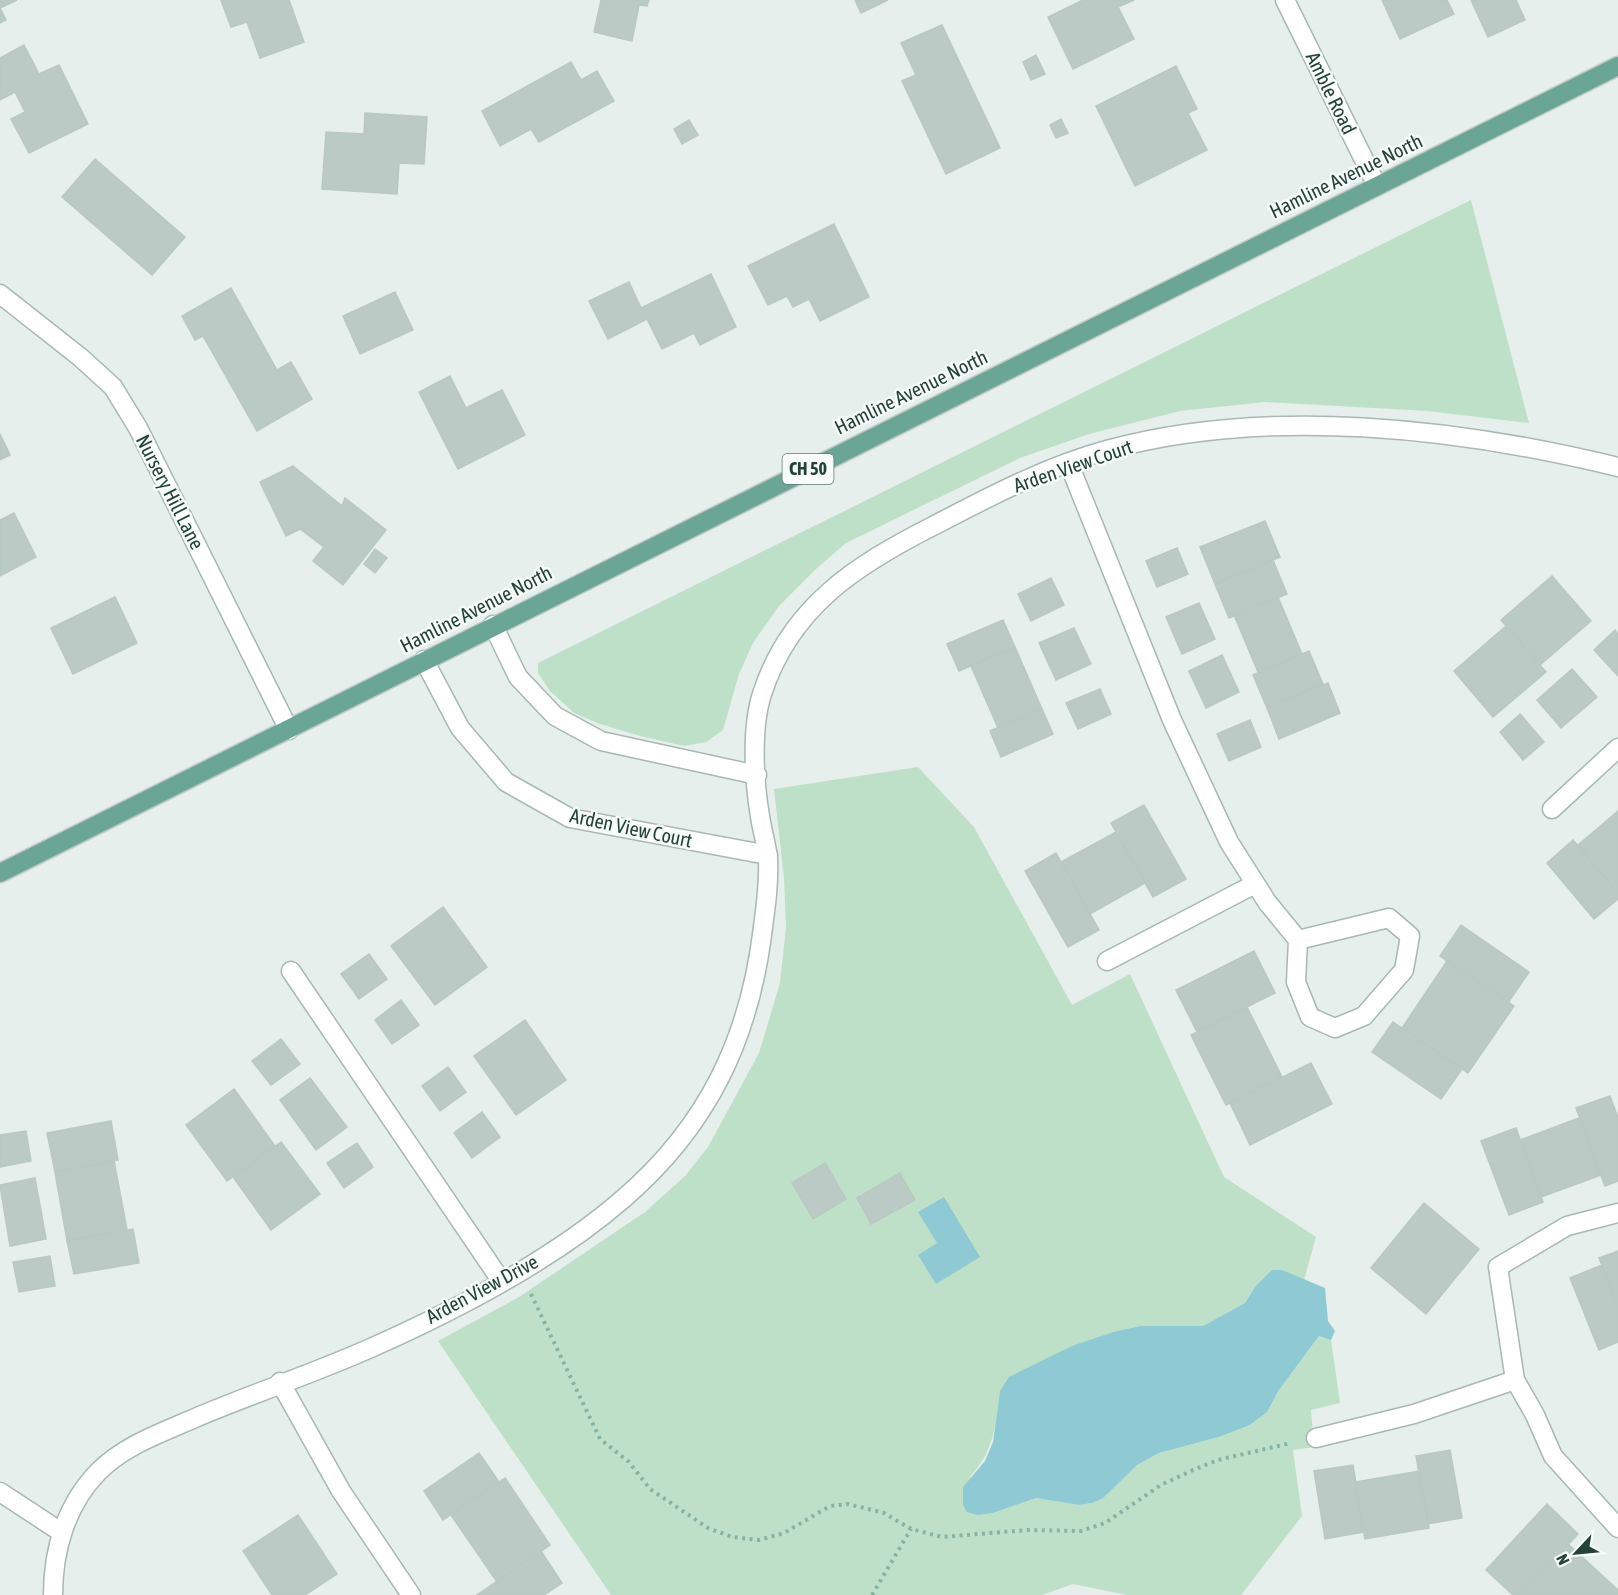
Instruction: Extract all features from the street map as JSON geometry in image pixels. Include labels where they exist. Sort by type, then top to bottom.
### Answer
[{"type":"main road","name":"Hamline Avenue North","points":[[0,873],[289,730],[493,625],[1618,66]]},
{"type":"street","name":"Amble Road","points":[[1285,0],[1377,186]]},
{"type":"street","name":"Nursery Hill Lane","points":[[0,294],[80,357],[113,387],[138,428],[289,730]]},
{"type":"street","name":"Arden View Court","points":[[759,813],[755,744],[760,699],[776,660],[810,610],[841,579],[884,551],[1008,488],[1107,451],[1180,435],[1338,425],[1513,446],[1618,467]]},
{"type":"street","points":[[1069,464],[1172,720],[1229,842],[1255,884],[1298,940],[1296,982],[1310,1017],[1335,1028],[1364,1016],[1404,970],[1410,936],[1389,918],[1298,940]]},
{"type":"street","points":[[493,625],[518,677],[555,716],[601,741],[757,775]]},
{"type":"street","name":"Arden View Court","points":[[424,660],[460,728],[506,782],[570,818],[768,855]]},
{"type":"street","points":[[1552,809],[1618,748]]},
{"type":"street","name":"Arden View Drive","points":[[53,1595],[53,1568],[61,1532],[77,1500],[95,1475],[122,1452],[280,1382],[372,1347],[521,1273],[621,1201],[661,1162],[697,1119],[718,1084],[743,1026],[759,960],[767,894],[768,855],[759,813]]},
{"type":"street","points":[[1107,961],[1255,884]]},
{"type":"street","points":[[291,971],[502,1282]]},
{"type":"street","points":[[1618,1213],[1567,1227],[1498,1267],[1515,1380],[1535,1415],[1553,1456],[1618,1528]]},
{"type":"street","points":[[1316,1438],[1414,1414],[1515,1380]]},
{"type":"street","points":[[280,1382],[341,1491],[411,1595]]},
{"type":"street","points":[[0,1492],[61,1532]]},
{"type":"path","points":[[521,1273],[600,1439],[629,1462],[650,1488],[708,1528],[732,1537],[759,1540],[784,1533],[830,1506],[849,1504],[884,1513],[911,1529],[942,1537],[1027,1530],[1081,1531],[1105,1523],[1161,1485],[1218,1460],[1316,1438]]},
{"type":"path","points":[[872,1595],[911,1529]]},
{"type":"green space","points":[[1471,200],[1529,423],[1427,411],[1265,402],[1180,411],[1089,434],[1020,458],[846,543],[816,569],[779,606],[753,643],[739,674],[723,730],[706,742],[684,746],[600,724],[574,713],[550,691],[538,673],[538,663]]},
{"type":"green space","points":[[918,767],[974,827],[1072,1005],[1130,974],[1224,1177],[1316,1237],[1304,1280],[1282,1270],[1255,1287],[1245,1303],[1203,1326],[1140,1326],[1074,1345],[1000,1391],[995,1426],[989,1447],[985,1457],[970,1477],[993,1513],[1036,1498],[1079,1505],[1092,1503],[1137,1465],[1159,1453],[1219,1437],[1250,1425],[1267,1412],[1279,1390],[1319,1336],[1331,1340],[1340,1403],[1311,1410],[1314,1447],[1293,1450],[1302,1516],[1241,1595],[1127,1595],[1073,1584],[1042,1595],[611,1595],[438,1341],[519,1297],[645,1212],[685,1176],[708,1147],[759,1053],[780,983],[786,927],[784,878],[774,789]]},
{"type":"water","points":[[944,1197],[980,1257],[936,1284],[918,1255],[937,1243],[918,1212]]},
{"type":"water","points":[[1272,1270],[1282,1270],[1325,1288],[1328,1321],[1335,1331],[1331,1340],[1319,1336],[1279,1390],[1267,1412],[1250,1425],[1219,1437],[1159,1453],[1137,1465],[1103,1498],[1092,1503],[1079,1505],[1036,1498],[993,1513],[978,1515],[967,1512],[963,1505],[963,1487],[985,1461],[993,1442],[1000,1391],[1009,1377],[1074,1345],[1113,1332],[1140,1326],[1203,1326],[1245,1303],[1255,1287]]},
{"type":"building","points":[[0,0],[17,0],[0,8]]},
{"type":"building","points":[[221,0],[289,0],[304,42],[260,58],[247,22],[231,27]]},
{"type":"building","points":[[601,0],[649,0],[647,6],[639,5],[632,41],[594,32]]},
{"type":"building","points":[[855,0],[888,0],[861,13]]},
{"type":"building","points":[[1083,0],[1134,0],[1118,7],[1134,39],[1073,69],[1048,17]]},
{"type":"building","points":[[1382,0],[1447,0],[1454,14],[1400,39]]},
{"type":"building","points":[[1471,0],[1516,0],[1525,20],[1488,37]]},
{"type":"building","points":[[0,8],[6,20],[0,23]]},
{"type":"building","points":[[942,25],[1000,148],[946,174],[902,81],[916,75],[901,43]]},
{"type":"building","points":[[24,45],[39,74],[59,65],[88,124],[29,153],[11,119],[25,112],[15,92],[0,100],[0,58]]},
{"type":"building","points":[[1036,55],[1045,74],[1031,80],[1023,62]]},
{"type":"building","points":[[571,62],[581,80],[597,71],[614,101],[539,142],[531,129],[500,146],[482,111]]},
{"type":"building","points":[[1176,66],[1197,109],[1188,113],[1207,150],[1135,186],[1096,106]]},
{"type":"building","points":[[365,113],[427,117],[424,164],[399,163],[397,194],[322,189],[326,132],[364,134]]},
{"type":"building","points":[[1061,119],[1068,133],[1056,138],[1050,125]]},
{"type":"building","points":[[689,120],[698,135],[682,144],[674,129]]},
{"type":"building","points":[[95,159],[185,237],[152,275],[62,197]]},
{"type":"building","points":[[834,224],[869,297],[820,321],[809,299],[793,307],[787,296],[768,305],[748,266]]},
{"type":"building","points":[[711,274],[736,327],[700,345],[694,333],[662,349],[647,319],[608,339],[589,301],[629,282],[641,308]]},
{"type":"building","points":[[231,288],[277,370],[291,362],[312,399],[257,431],[203,336],[195,340],[182,316]]},
{"type":"building","points":[[395,292],[413,330],[360,354],[343,316]]},
{"type":"building","points":[[450,376],[466,408],[502,390],[525,435],[458,469],[419,392]]},
{"type":"building","points":[[0,434],[10,455],[0,460]]},
{"type":"building","points":[[293,466],[342,506],[345,498],[386,530],[343,585],[313,561],[324,547],[300,529],[286,536],[260,482]]},
{"type":"building","points":[[14,513],[36,557],[0,576],[0,520]]},
{"type":"building","points":[[1265,521],[1280,557],[1215,584],[1200,547]]},
{"type":"building","points":[[1177,548],[1188,574],[1157,587],[1146,561]]},
{"type":"building","points":[[375,549],[387,558],[375,573],[364,564]]},
{"type":"building","points":[[1273,560],[1287,594],[1229,618],[1215,584]]},
{"type":"building","points":[[1552,576],[1591,621],[1540,665],[1501,620]]},
{"type":"building","points":[[1051,578],[1064,605],[1031,621],[1018,594]]},
{"type":"building","points":[[115,597],[137,643],[73,674],[51,628]]},
{"type":"building","points":[[1278,597],[1302,654],[1258,672],[1234,615]]},
{"type":"building","points":[[1199,603],[1215,639],[1182,654],[1166,617]]},
{"type":"building","points":[[1003,620],[1015,647],[959,671],[947,644]]},
{"type":"building","points":[[1506,626],[1546,672],[1493,717],[1454,671]]},
{"type":"building","points":[[1074,628],[1091,664],[1056,680],[1039,643]]},
{"type":"building","points":[[1615,630],[1618,634],[1618,676],[1594,650]]},
{"type":"building","points":[[1015,647],[1042,709],[998,728],[971,666]]},
{"type":"building","points":[[1309,651],[1323,684],[1267,708],[1253,675]]},
{"type":"building","points":[[1222,655],[1239,692],[1206,708],[1189,671]]},
{"type":"building","points":[[1572,669],[1597,697],[1561,728],[1537,700]]},
{"type":"building","points":[[1328,683],[1340,713],[1279,739],[1267,708]]},
{"type":"building","points":[[1100,689],[1111,714],[1078,729],[1066,703]]},
{"type":"building","points":[[1042,709],[1053,734],[1001,757],[990,731]]},
{"type":"building","points":[[1520,714],[1544,742],[1523,760],[1500,732]]},
{"type":"building","points":[[1250,720],[1261,747],[1229,761],[1217,734]]},
{"type":"building","points":[[1144,805],[1186,879],[1153,897],[1111,823]]},
{"type":"building","points":[[1618,811],[1618,893],[1578,845]]},
{"type":"building","points":[[1116,832],[1145,883],[1090,914],[1061,862]]},
{"type":"building","points":[[1573,840],[1618,893],[1618,899],[1594,919],[1547,863]]},
{"type":"building","points":[[1056,853],[1099,930],[1068,947],[1025,871]]},
{"type":"building","points":[[443,907],[487,967],[435,1005],[391,946]]},
{"type":"building","points":[[1461,925],[1529,972],[1508,1003],[1440,956]]},
{"type":"building","points":[[1254,951],[1275,993],[1197,1032],[1176,990]]},
{"type":"building","points":[[369,954],[387,979],[359,999],[341,974]]},
{"type":"building","points":[[1447,961],[1514,1006],[1468,1073],[1402,1028]]},
{"type":"building","points":[[401,1000],[419,1025],[392,1044],[375,1020]]},
{"type":"building","points":[[1247,1007],[1282,1077],[1226,1105],[1191,1035]]},
{"type":"building","points":[[525,1020],[566,1080],[516,1115],[474,1056]]},
{"type":"building","points":[[1393,1022],[1462,1069],[1441,1099],[1372,1052]]},
{"type":"building","points":[[281,1039],[300,1064],[271,1085],[252,1061]]},
{"type":"building","points":[[1311,1063],[1332,1104],[1250,1145],[1230,1103]]},
{"type":"building","points":[[448,1067],[466,1092],[440,1111],[422,1086]]},
{"type":"building","points":[[310,1078],[347,1127],[316,1150],[280,1100]]},
{"type":"building","points":[[234,1089],[275,1146],[227,1181],[186,1125]]},
{"type":"building","points":[[1610,1096],[1618,1118],[1618,1181],[1605,1186],[1576,1108]]},
{"type":"building","points":[[482,1112],[500,1137],[472,1158],[454,1133]]},
{"type":"building","points":[[1579,1118],[1601,1175],[1541,1197],[1520,1140]]},
{"type":"building","points":[[111,1121],[118,1160],[55,1172],[47,1133]]},
{"type":"building","points":[[1516,1128],[1543,1202],[1509,1215],[1481,1141]]},
{"type":"building","points":[[26,1131],[31,1161],[0,1167],[0,1135]]},
{"type":"building","points":[[281,1142],[320,1194],[271,1230],[233,1177]]},
{"type":"building","points":[[357,1143],[373,1167],[344,1188],[327,1163]]},
{"type":"building","points":[[114,1161],[127,1230],[67,1241],[55,1172]]},
{"type":"building","points":[[825,1163],[846,1199],[813,1219],[792,1183]]},
{"type":"building","points":[[900,1173],[915,1200],[871,1224],[857,1198]]},
{"type":"building","points":[[35,1178],[46,1239],[10,1246],[0,1185]]},
{"type":"building","points":[[1424,1203],[1479,1249],[1426,1314],[1371,1268]]},
{"type":"building","points":[[133,1229],[139,1263],[74,1274],[67,1241]]},
{"type":"building","points":[[1618,1251],[1618,1305],[1599,1258]]},
{"type":"building","points":[[50,1256],[55,1286],[19,1292],[13,1262]]},
{"type":"building","points":[[1602,1265],[1618,1305],[1618,1342],[1599,1350],[1570,1278]]},
{"type":"building","points":[[1450,1450],[1462,1518],[1428,1524],[1416,1456]]},
{"type":"building","points":[[479,1453],[499,1482],[443,1520],[424,1491]]},
{"type":"building","points":[[1353,1465],[1364,1532],[1325,1539],[1314,1471]]},
{"type":"building","points":[[1419,1471],[1429,1528],[1365,1539],[1355,1482]]},
{"type":"building","points":[[505,1478],[550,1545],[497,1582],[451,1515]]},
{"type":"building","points":[[1547,1504],[1578,1534],[1521,1595],[1513,1595],[1486,1570]]},
{"type":"building","points":[[298,1515],[337,1574],[305,1595],[272,1595],[243,1551]]},
{"type":"building","points":[[1568,1544],[1618,1590],[1618,1595],[1521,1595]]},
{"type":"building","points":[[541,1551],[562,1583],[544,1595],[477,1595]]}]
